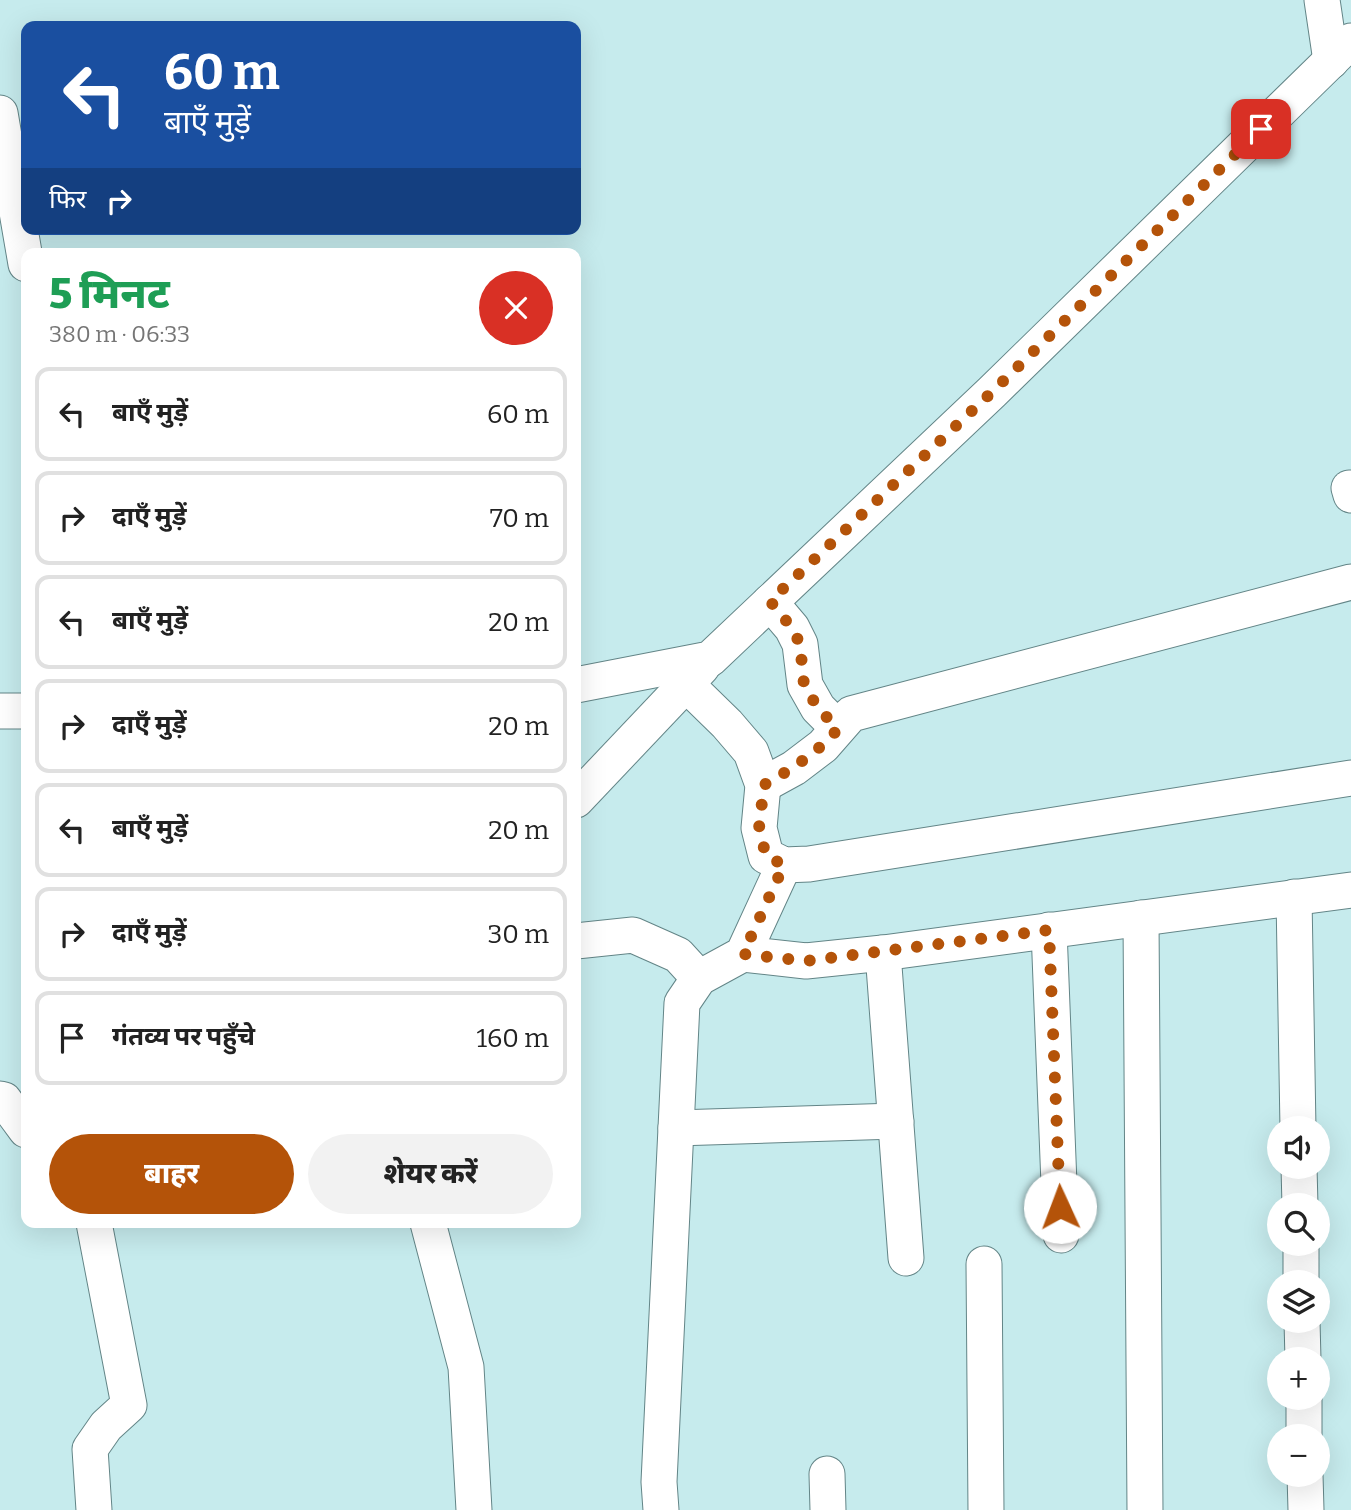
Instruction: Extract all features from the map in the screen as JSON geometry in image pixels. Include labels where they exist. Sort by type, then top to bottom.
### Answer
[{"type":"street","points":[[581,795],[710,659],[992,392],[1341,51],[1322,0]]},
{"type":"street","points":[[0,113],[21,235]]},
{"type":"street","points":[[764,785],[823,746],[851,714],[1351,582]]},
{"type":"street","points":[[770,601],[792,628],[800,644],[804,685],[818,708],[838,729]]},
{"type":"street","points":[[581,684],[710,659]]},
{"type":"street","points":[[686,684],[751,752],[764,785],[759,828],[766,856],[784,865],[820,862],[1351,778]]},
{"type":"street","points":[[0,711],[21,711]]},
{"type":"street","points":[[743,954],[784,865]]},
{"type":"street","points":[[661,1510],[660,1468],[682,1003],[699,978],[743,954],[806,961],[883,953],[1351,890]]},
{"type":"street","points":[[1294,897],[1298,1116]]},
{"type":"street","points":[[1141,918],[1145,1510]]},
{"type":"street","points":[[1049,930],[1061,1235]]},
{"type":"street","points":[[581,940],[633,935],[678,955],[699,978]]},
{"type":"street","points":[[883,953],[906,1258]]},
{"type":"street","points":[[0,1099],[4,1100],[21,1123]]},
{"type":"street","points":[[676,1128],[896,1121]]},
{"type":"street","points":[[94,1510],[90,1449],[106,1426],[129,1405],[95,1228]]},
{"type":"street","points":[[430,1228],[466,1367],[474,1510]]},
{"type":"street","points":[[984,1264],[986,1510]]},
{"type":"street","points":[[827,1474],[828,1510]]},
{"type":"street","points":[[1305,1487],[1306,1510]]},
{"type":"route","points":[[1060,1207],[1049,930],[806,961],[743,954],[784,865],[766,856],[759,828],[764,785],[794,768],[823,746],[838,729],[818,708],[804,685],[800,644],[792,628],[770,601],[992,392],[1261,129]]}]
